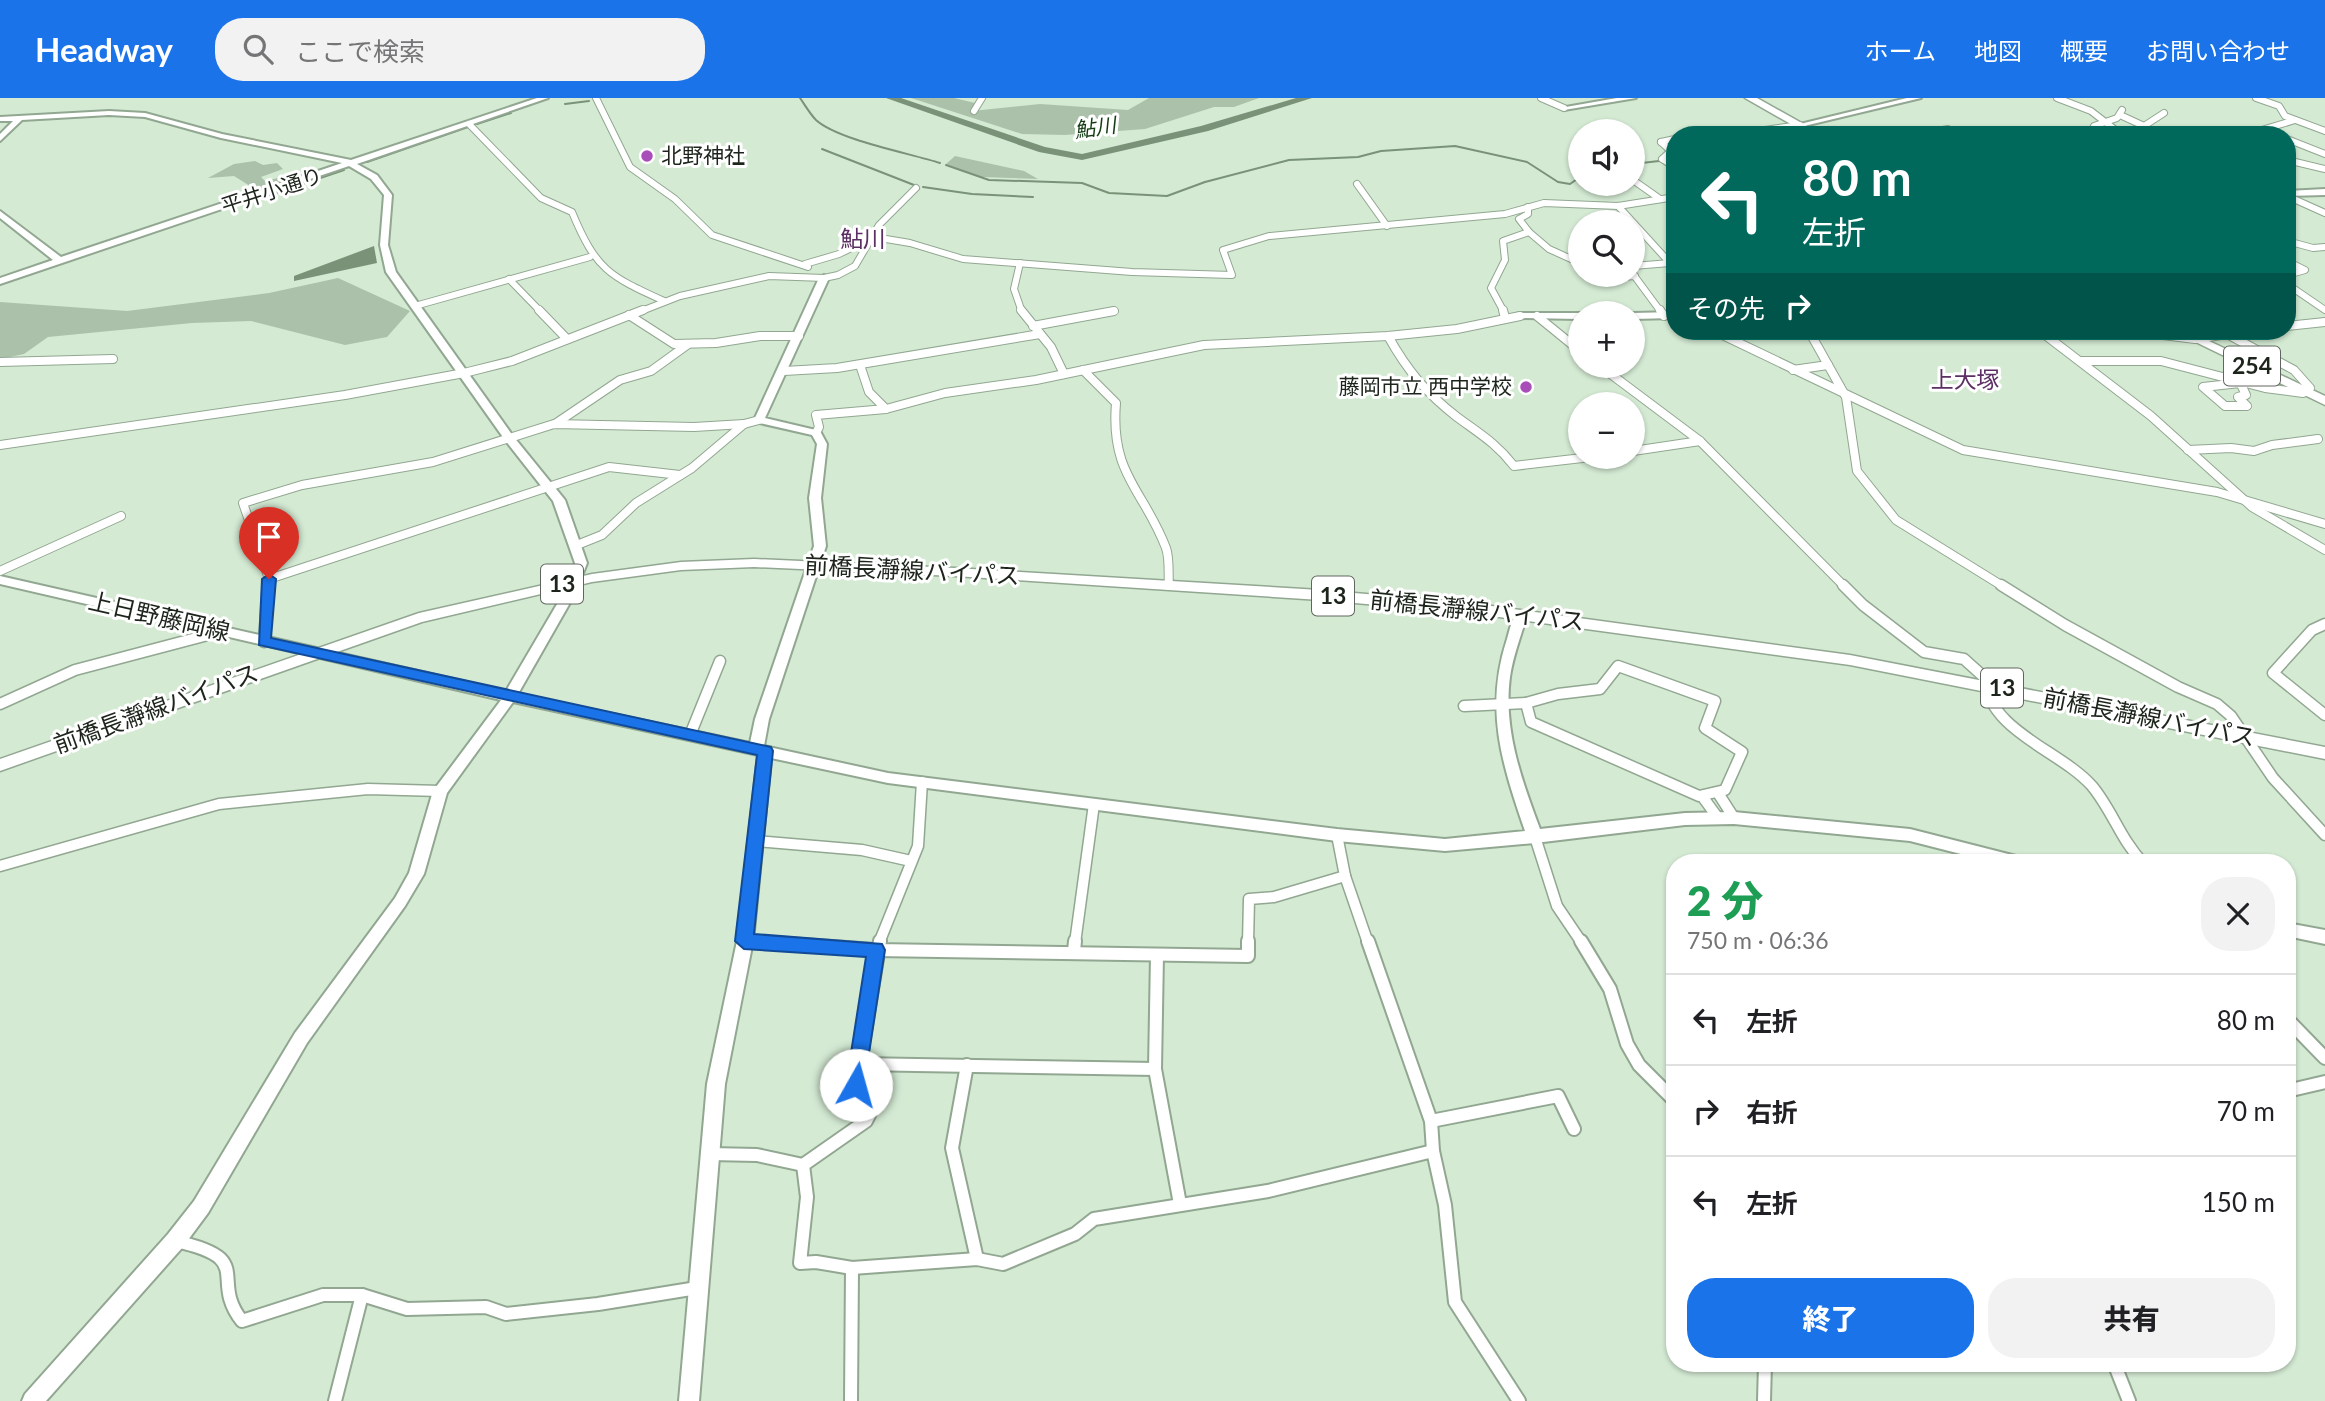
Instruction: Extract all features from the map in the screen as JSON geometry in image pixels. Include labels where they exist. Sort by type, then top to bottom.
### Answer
[{"type":"highway","points":[[1750,98],[1800,125]]},
{"type":"highway","name":"254","points":[[2197,340],[2325,401]]},
{"type":"main road","name":"前橋長瀞線バイパス","points":[[0,765],[419,618],[575,582],[681,566],[814,565],[1369,598],[1521,615],[1850,660],[1983,681],[2240,731],[2325,743]]},
{"type":"main road","name":"前橋長瀞線バイパス","points":[[2240,731],[2325,753]]},
{"type":"street","name":"平井小通り","points":[[0,281],[352,165],[544,98]]},
{"type":"street","points":[[596,98],[629,167],[675,198],[712,235],[723,241],[805,264],[812,269],[813,276]]},
{"type":"street","points":[[974,111],[982,98]]},
{"type":"street","points":[[1541,98],[1564,108],[1632,98]]},
{"type":"street","points":[[1793,126],[1917,98]]},
{"type":"street","points":[[2057,98],[2091,111],[2112,126]]},
{"type":"street","points":[[2256,98],[2277,104],[2282,113],[2325,131]]},
{"type":"street","points":[[2097,126],[2121,113],[2144,126],[2164,113]]},
{"type":"street","points":[[0,119],[135,114],[352,165],[374,177],[385,188],[389,205],[386,258],[391,272],[509,438],[563,508],[581,563],[575,582],[510,697],[440,791],[416,874],[400,902],[302,1038],[201,1207],[175,1241],[32,1401]]},
{"type":"street","points":[[0,139],[20,118]]},
{"type":"street","points":[[2277,126],[2296,120]]},
{"type":"street","points":[[469,124],[541,198],[572,212],[590,257],[609,275],[664,301]]},
{"type":"street","points":[[2296,143],[2325,154]]},
{"type":"street","points":[[2296,162],[2325,169]]},
{"type":"street","points":[[1357,184],[1387,226]]},
{"type":"street","points":[[0,445],[345,395],[464,373],[512,360],[664,301],[756,278],[824,278],[855,266],[891,211],[916,188]]},
{"type":"street","points":[[1645,188],[1661,199]]},
{"type":"street","points":[[2296,194],[2325,192]]},
{"type":"street","points":[[805,264],[839,254],[874,237],[911,243],[951,257],[1232,275],[1223,250],[1237,243],[1296,233],[1504,214],[1544,203],[1618,206],[1666,198]]},
{"type":"street","points":[[2296,199],[2325,213]]},
{"type":"street","points":[[1618,206],[1666,257]]},
{"type":"street","points":[[1528,207],[1528,214],[1519,219],[1529,232],[1549,249],[1568,258]]},
{"type":"street","points":[[0,214],[60,261]]},
{"type":"street","points":[[1505,318],[1502,305],[1491,288],[1505,260],[1502,243],[1529,232]]},
{"type":"street","points":[[2296,243],[2325,254]]},
{"type":"street","points":[[2313,248],[2325,247]]},
{"type":"street","points":[[415,306],[590,257]]},
{"type":"street","points":[[1020,263],[1013,279],[1013,297],[1049,344],[1064,374]]},
{"type":"street","points":[[1645,266],[1666,264]]},
{"type":"street","points":[[2296,266],[2305,270],[2296,272]]},
{"type":"street","points":[[760,419],[824,278]]},
{"type":"street","points":[[509,279],[566,339]]},
{"type":"street","points":[[1644,287],[1666,312]]},
{"type":"street","points":[[2296,290],[2325,310]]},
{"type":"street","points":[[1033,326],[1114,311]]},
{"type":"street","points":[[629,315],[674,344],[687,345],[760,336],[799,336]]},
{"type":"street","points":[[1645,316],[1666,315]]},
{"type":"street","points":[[816,433],[819,427],[816,415],[886,409],[944,393],[1064,374],[1204,345],[1388,336],[1457,329],[1520,316],[1568,316]]},
{"type":"street","points":[[1536,316],[1568,341]]},
{"type":"street","points":[[2296,325],[2325,322]]},
{"type":"street","points":[[784,371],[860,365],[1040,334]]},
{"type":"street","points":[[1388,336],[1407,370],[1456,416],[1498,445],[1514,466],[1568,460]]},
{"type":"street","points":[[1732,340],[1846,397],[1963,450],[2217,492],[2325,524]]},
{"type":"street","points":[[1814,340],[1846,397],[1857,471],[1896,520],[2065,625],[2178,687],[2208,698],[2240,731],[2273,778],[2325,835]]},
{"type":"street","points":[[2052,340],[2151,416],[2243,499],[2325,550]]},
{"type":"street","points":[[2079,361],[2161,361],[2265,388],[2306,392],[2310,388],[2294,370],[2237,340]]},
{"type":"street","points":[[264,642],[269,579],[243,503],[302,485],[433,462],[554,424],[620,380],[651,371],[687,345]]},
{"type":"street","points":[[0,362],[113,359]]},
{"type":"street","points":[[860,365],[869,392],[886,409]]},
{"type":"street","points":[[1793,370],[1828,365]]},
{"type":"street","points":[[1083,370],[1116,403],[1114,427],[1123,470],[1167,550],[1169,586]]},
{"type":"street","points":[[1616,378],[1700,441],[1863,605],[1924,652],[1964,659],[1983,681],[1987,701],[2036,744],[2092,786],[2132,854]]},
{"type":"street","points":[[2239,381],[2246,395],[2238,397],[2247,406],[2225,406],[2203,387],[2239,381]]},
{"type":"street","points":[[554,424],[694,427],[744,424],[760,419],[816,433],[822,444],[816,498],[820,547],[762,719],[755,841],[744,941],[716,1084],[688,1401]]},
{"type":"street","points":[[577,545],[602,536],[636,503],[712,453],[744,424]]},
{"type":"street","points":[[2188,450],[2254,451],[2272,445],[2290,445],[2318,439]]},
{"type":"street","points":[[1645,449],[1700,441]]},
{"type":"street","points":[[269,579],[609,467],[680,475]]},
{"type":"street","points":[[0,571],[121,516]]},
{"type":"street","name":"上日野藤岡線","points":[[0,580],[510,697],[888,778],[1337,835],[1445,845],[1726,818],[1910,835],[1985,854]]},
{"type":"street","points":[[1521,615],[1503,681],[1501,704],[1506,748],[1557,906],[1610,989],[1627,1044],[1639,1065],[1666,1092]]},
{"type":"street","points":[[2325,624],[2312,630],[2273,673],[2325,715]]},
{"type":"street","points":[[0,704],[75,670],[223,631]]},
{"type":"street","points":[[690,735],[720,661]]},
{"type":"street","points":[[1464,706],[1526,703],[1558,694],[1600,689],[1618,666],[1715,701],[1712,715],[1704,728],[1742,752],[1725,790],[1702,796]]},
{"type":"street","points":[[1526,703],[1531,722],[1537,727],[1702,796],[1726,818]]},
{"type":"street","points":[[710,1154],[757,1155],[803,1165],[866,1121],[870,1113],[859,1098],[856,1085],[876,950],[918,846],[922,782]]},
{"type":"street","points":[[0,866],[219,804],[368,789],[440,791]]},
{"type":"street","points":[[1718,793],[1726,818]]},
{"type":"street","points":[[1074,951],[1094,804]]},
{"type":"street","points":[[1337,835],[1345,876],[1431,1121],[1433,1151],[1445,1205],[1450,1271],[1457,1309],[1519,1401]]},
{"type":"street","points":[[755,841],[862,850],[911,861]]},
{"type":"street","points":[[744,941],[876,950],[1074,951],[1248,956],[1249,899],[1274,897],[1345,876]]},
{"type":"street","points":[[2296,931],[2325,937]]},
{"type":"street","points":[[1157,955],[1154,1069],[1180,1204]]},
{"type":"street","points":[[2296,1028],[2325,1058]]},
{"type":"street","points":[[859,1064],[1154,1069]]},
{"type":"street","points":[[967,1065],[952,1148],[977,1259]]},
{"type":"street","points":[[2296,1089],[2325,1082]]},
{"type":"street","points":[[1431,1121],[1558,1097],[1574,1129]]},
{"type":"street","points":[[803,1165],[807,1197],[800,1263],[816,1262],[852,1268],[977,1259],[1003,1264],[1026,1257],[1075,1234],[1094,1219],[1268,1191],[1433,1151]]},
{"type":"street","points":[[175,1241],[211,1251],[222,1257],[228,1267],[231,1306],[242,1321],[323,1294],[362,1295],[407,1309],[486,1307],[506,1314],[698,1288]]},
{"type":"street","points":[[851,1401],[852,1268]]},
{"type":"street","points":[[335,1401],[362,1295]]},
{"type":"street","points":[[1764,1401],[1765,1372]]},
{"type":"street","points":[[2118,1372],[2129,1401]]},
{"type":"shaded area","points":[[911,98],[954,98],[975,103],[972,111],[1040,104],[1128,110],[1149,98],[1259,98],[1234,107],[1214,107],[1145,129],[1065,135],[1022,134]]},
{"type":"shaded area","points":[[955,156],[1024,171],[1038,179],[981,177],[946,164]]},
{"type":"shaded area","points":[[255,161],[263,165],[277,163],[283,169],[261,177],[265,181],[282,177],[287,184],[261,193],[234,176],[208,178],[234,164]]},
{"type":"shaded area","points":[[374,246],[377,263],[294,281],[294,276]]},
{"type":"shaded area","points":[[338,278],[410,311],[387,337],[345,345],[251,321],[192,323],[48,337],[24,354],[0,359],[0,302],[127,311],[269,293]]},
{"type":"waterway","points":[[800,98],[816,120],[840,134],[940,163]]},
{"type":"waterway","name":"鮎川","points":[[891,98],[1043,150],[1082,157],[1204,129],[1307,98]]},
{"type":"waterway","points":[[565,104],[589,101]]},
{"type":"waterway","points":[[477,124],[511,113]]},
{"type":"waterway","points":[[367,162],[468,127]]},
{"type":"waterway","points":[[946,165],[989,180],[1082,183],[1109,193],[1167,196],[1205,182],[1289,160],[1358,157],[1381,151],[1455,146],[1527,162],[1558,182],[1568,184]]},
{"type":"waterway","points":[[822,149],[914,185]]},
{"type":"waterway","points":[[1645,163],[1659,161]]},
{"type":"waterway","points":[[252,201],[344,170]]},
{"type":"waterway","points":[[923,187],[972,194],[1033,197]]},
{"type":"place","name":"北野神社","points":[[647,156]]},
{"type":"place","name":"藤岡市立 西中学校","points":[[1526,387]]},
{"type":"district","name":"鮎川","points":[[863,239]]},
{"type":"district","name":"上大塚","points":[[1965,380]]},
{"type":"route","points":[[269,579],[264,642],[765,751],[744,941],[876,950],[856,1085]]}]
